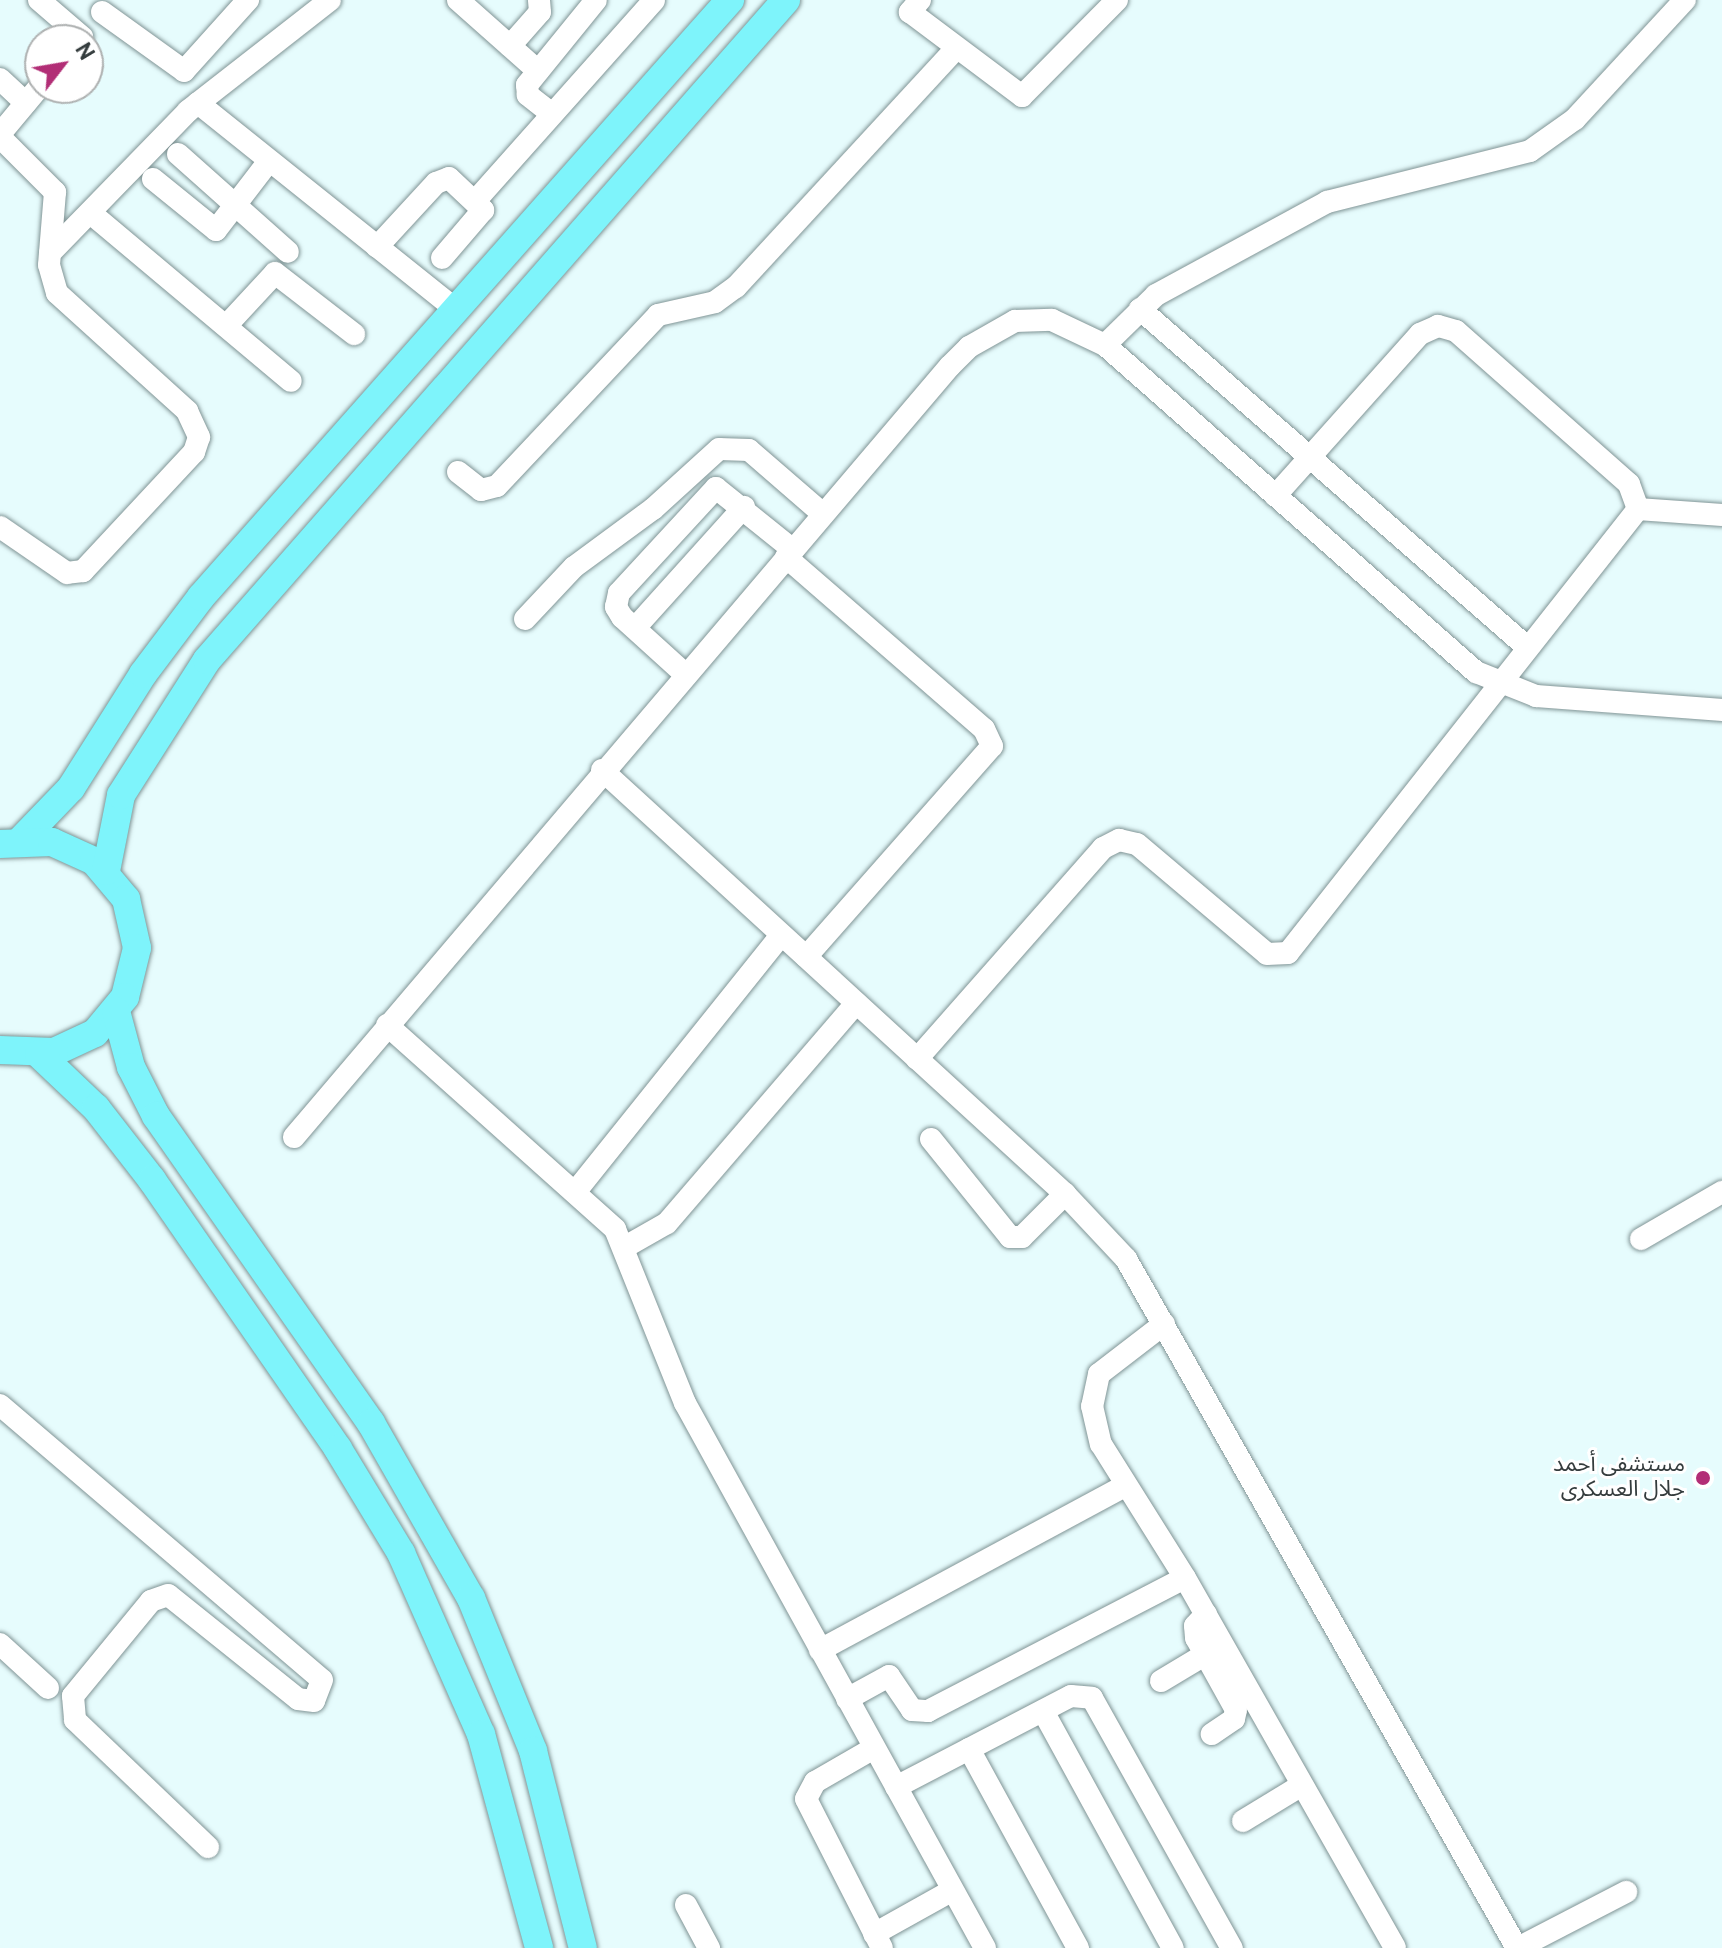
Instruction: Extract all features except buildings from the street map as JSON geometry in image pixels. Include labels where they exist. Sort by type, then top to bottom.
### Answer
[{"type":"main road","points":[[11,842],[71,788],[143,674],[201,597],[730,0]]},
{"type":"main road","points":[[106,871],[121,795],[207,660],[786,0]]},
{"type":"main road","points":[[0,1050],[39,1054],[82,1041],[116,1011],[136,965],[136,931],[126,899],[106,871],[67,846],[11,842]]},
{"type":"main road","points":[[116,1011],[131,1067],[156,1116],[371,1423],[471,1598],[533,1751],[583,1948]]},
{"type":"main road","points":[[39,1054],[96,1108],[152,1180],[338,1449],[401,1553],[481,1734],[539,1948]]},
{"type":"lane","points":[[39,0],[65,24]]},
{"type":"lane","points":[[92,24],[107,6],[184,71],[248,0]]},
{"type":"lane","points":[[50,253],[93,215],[198,103],[330,0]]},
{"type":"lane","points":[[458,0],[538,71]]},
{"type":"lane","points":[[510,46],[540,12],[539,0]]},
{"type":"lane","points":[[552,114],[526,90],[596,0]]},
{"type":"lane","points":[[477,199],[654,0]]},
{"type":"lane","points":[[909,4],[956,49],[1022,96],[1117,0]]},
{"type":"lane","points":[[1105,345],[1140,309],[1347,193],[1506,162],[1530,151],[1583,110],[1685,0]]},
{"type":"lane","points":[[458,472],[481,490],[497,486],[658,315],[715,302],[736,287],[956,49]]},
{"type":"lane","points":[[0,79],[24,91]]},
{"type":"lane","points":[[198,103],[456,310]]},
{"type":"lane","points":[[0,527],[67,573],[83,571],[194,452],[199,437],[187,411],[57,293],[50,253],[55,192],[0,136],[26,104]]},
{"type":"lane","points":[[178,154],[288,252]]},
{"type":"lane","points":[[153,179],[212,230],[269,161]]},
{"type":"lane","points":[[377,247],[440,179],[453,180],[477,199],[482,214],[442,258]]},
{"type":"lane","points":[[93,215],[130,246],[143,238],[194,280],[209,296],[203,307],[291,381]]},
{"type":"lane","points":[[226,326],[275,273],[354,334]]},
{"type":"lane","points":[[1140,309],[1528,648]]},
{"type":"lane","points":[[294,1137],[602,770],[950,366],[990,332],[1042,319],[1105,345],[1449,652],[1499,684],[1566,699],[1722,710]]},
{"type":"lane","points":[[1275,496],[1420,334],[1444,326],[1629,484],[1638,509]]},
{"type":"lane","points":[[525,619],[574,567],[653,509],[719,449],[749,450],[823,514]]},
{"type":"lane","points":[[686,675],[616,607],[619,593],[709,491],[720,488],[984,729],[992,746],[806,957]]},
{"type":"lane","points":[[635,628],[744,507]]},
{"type":"lane","points":[[1638,509],[1722,515]]},
{"type":"lane","points":[[917,1059],[1111,842],[1137,844],[1267,954],[1288,953],[1638,509]]},
{"type":"lane","points":[[602,770],[1065,1194],[1126,1259],[1518,1948],[1626,1892]]},
{"type":"lane","points":[[576,1191],[781,935]]},
{"type":"lane","points":[[625,1247],[667,1223],[856,1003]]},
{"type":"lane","points":[[387,1025],[576,1191],[625,1247],[685,1403],[985,1948]]},
{"type":"lane","points":[[931,1139],[1010,1237],[1022,1237],[1065,1194]]},
{"type":"lane","points":[[1641,1239],[1722,1192]]},
{"type":"lane","points":[[1164,1324],[1112,1361],[1094,1389],[1095,1425],[1123,1487],[1185,1578],[1395,1948]]},
{"type":"lane","points":[[0,1405],[322,1680],[314,1701],[298,1699],[168,1595],[151,1601],[73,1696],[75,1720],[208,1847]]},
{"type":"lane","points":[[820,1650],[1123,1487]]},
{"type":"lane","points":[[847,1699],[889,1676],[912,1710],[928,1711],[1185,1578]]},
{"type":"lane","points":[[1206,1614],[1195,1632],[1236,1710],[1231,1722],[1212,1734]]},
{"type":"lane","points":[[0,1644],[48,1688]]},
{"type":"lane","points":[[1161,1681],[1206,1654]]},
{"type":"lane","points":[[896,1787],[1078,1695],[1097,1704],[1232,1948]]},
{"type":"lane","points":[[1043,1711],[1173,1948]]},
{"type":"lane","points":[[874,1748],[815,1782],[806,1799],[878,1941],[953,1890]]},
{"type":"lane","points":[[969,1749],[1078,1948]]},
{"type":"lane","points":[[1243,1821],[1302,1785]]},
{"type":"lane","points":[[686,1905],[709,1948]]},
{"type":"place","name":"مستشفى أحمد جلال العسكرى","points":[[1703,1478]]}]
